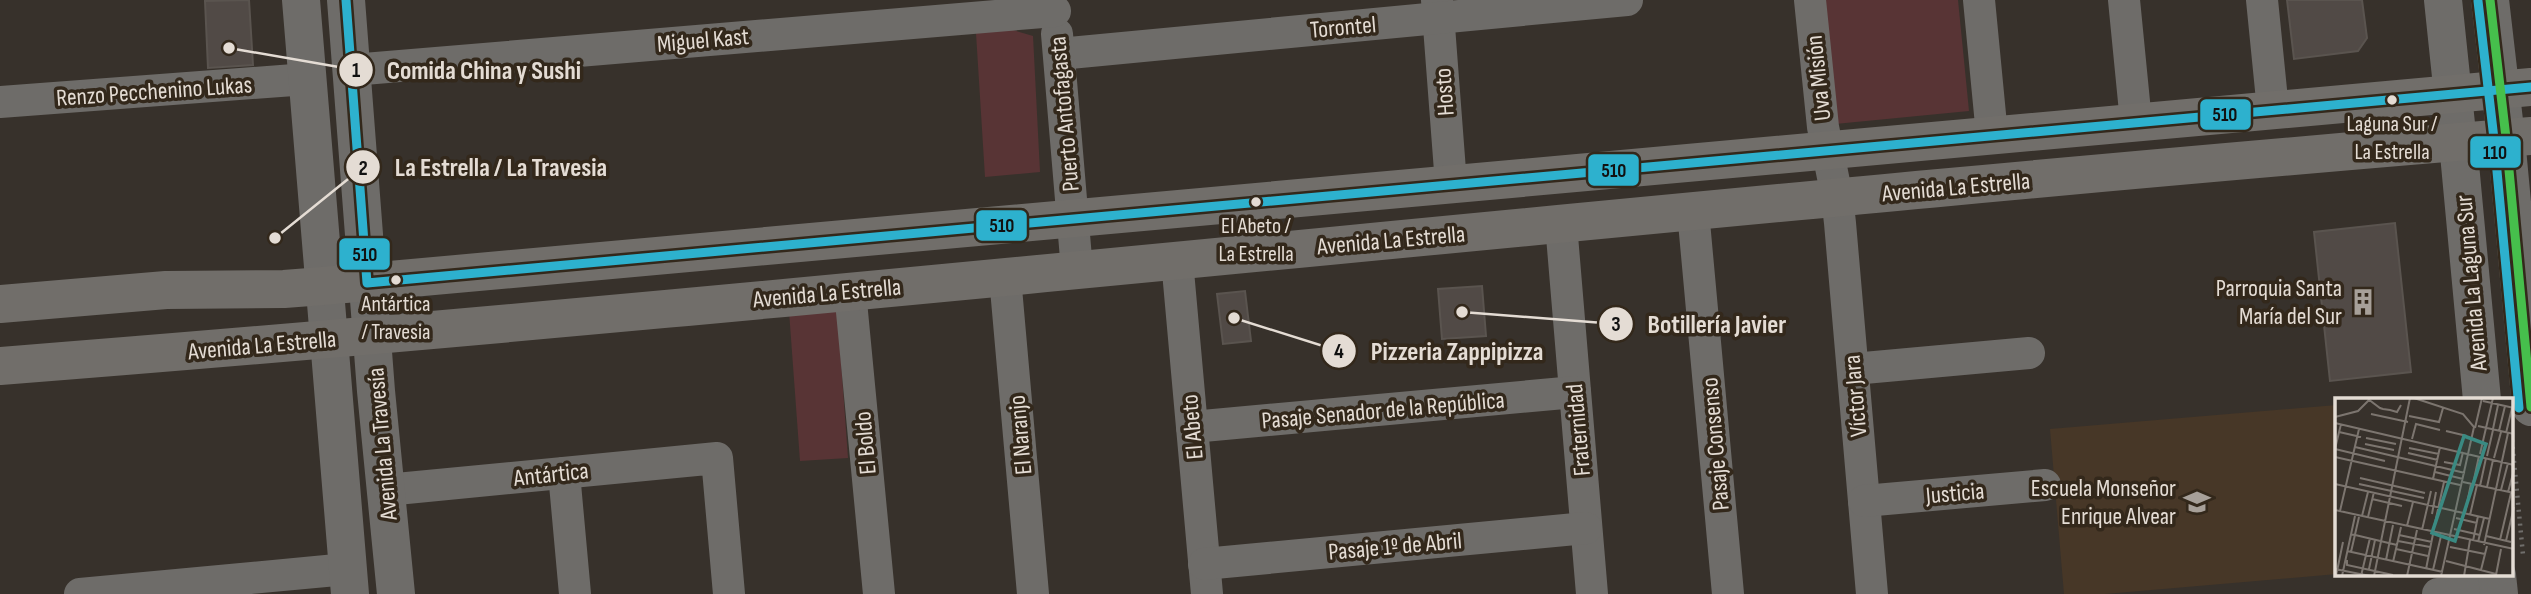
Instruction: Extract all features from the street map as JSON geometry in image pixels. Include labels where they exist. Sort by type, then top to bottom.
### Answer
[{"type":"main road","name":"Avenida La Estrella","points":[[0,304],[157,291],[284,289],[367,283],[2515,88]]},
{"type":"main road","name":"Avenida La Estrella","points":[[0,366],[372,336],[1837,197],[2518,137]]},
{"type":"street","name":"Avenida La Travesía","points":[[301,0],[349,582]]},
{"type":"street","name":"Avenida La Travesía","points":[[346,0],[367,283],[396,594]]},
{"type":"street","name":"Torontel","points":[[1059,54],[1437,9],[1627,0]]},
{"type":"street","name":"Uva Misión","points":[[1811,0],[1827,151],[1837,197]]},
{"type":"street","points":[[1979,0],[1992,135]]},
{"type":"street","points":[[2124,0],[2136,122]]},
{"type":"street","points":[[2262,0],[2273,110]]},
{"type":"street","name":"Avenida La Laguna Sur","points":[[2443,0],[2482,398]]},
{"type":"street","name":"Avenida La Laguna Sur","points":[[2490,0],[2515,88],[2530,385]]},
{"type":"street","name":"Miguel Kast","points":[[352,70],[1055,5]]},
{"type":"street","name":"Puerto Antofagasta","points":[[1055,5],[1077,270]]},
{"type":"street","name":"Hosto","points":[[1437,9],[1451,184]]},
{"type":"street","name":"Renzo Pecchenino Lukas","points":[[0,102],[307,79]]},
{"type":"street","name":"Víctor Jara","points":[[1837,197],[1872,594]]},
{"type":"street","name":"Pasaje Consenso","points":[[1693,211],[1728,594]]},
{"type":"street","name":"Fraternidad","points":[[1561,224],[1592,594]]},
{"type":"street","name":"El Abeto","points":[[1177,260],[1206,579]]},
{"type":"street","name":"El Naranjo","points":[[1006,276],[1033,594]]},
{"type":"street","name":"El Boldo","points":[[850,291],[879,594]]},
{"type":"street","points":[[1853,369],[2029,353]]},
{"type":"street","name":"Pasaje Senador de la República","points":[[1192,427],[1575,392]]},
{"type":"street","name":"Antártica","points":[[386,490],[717,458],[729,594]]},
{"type":"street","points":[[564,473],[575,594]]},
{"type":"street","name":"Justicia","points":[[1864,501],[2045,485]]},
{"type":"street","name":"Pasaje 1º de Abril","points":[[1206,579],[1586,528]]},
{"type":"street","points":[[2438,594],[2505,579]]},
{"type":"street","points":[[80,594],[349,582]]},
{"type":"shaded area","points":[[1824,0],[1958,0],[1969,111],[1835,124]]},
{"type":"shaded area","points":[[1013,30],[1033,36],[1040,172],[985,177],[976,33]]},
{"type":"shaded area","points":[[837,307],[848,458],[800,461],[789,311]]},
{"type":"shaded area","name":"Escuela Monseñor Enrique Alvear","points":[[2335,405],[2335,574],[2105,594],[2064,594],[2050,429]]},
{"type":"building","points":[[249,0],[253,65],[208,68],[205,1]]},
{"type":"building","points":[[2287,0],[2362,0],[2367,38],[2358,51],[2294,59]]},
{"type":"building","name":"Parroquia Santa María del Sur","points":[[2395,223],[2411,372],[2330,381],[2314,232]]},
{"type":"building","points":[[1482,286],[1486,336],[1442,339],[1438,289]]},
{"type":"building","points":[[1245,291],[1251,341],[1223,344],[1217,294]]},
{"type":"transit line","name":"510","points":[[346,0],[367,283],[2531,87]]},
{"type":"transit line","points":[[2490,0],[2531,407]]},
{"type":"transit line","name":"110","points":[[2478,1],[2519,408]]},
{"type":"place","name":"Comida China y Sushi","points":[[229,48]]},
{"type":"place","name":"Laguna Sur / La Estrella","points":[[2392,100]]},
{"type":"place","name":"El Abeto / La Estrella","points":[[1256,202]]},
{"type":"place","name":"La Estrella / La Travesia","points":[[275,238]]},
{"type":"place","name":"Antártica / Travesia","points":[[396,280]]},
{"type":"place","name":"Parroquia Santa María del Sur","points":[[2363,302]]},
{"type":"place","name":"Botillería Javier","points":[[1462,312]]},
{"type":"place","name":"Pizzeria Zappipizza","points":[[1234,318]]},
{"type":"place","name":"Escuela Monseñor Enrique Alvear","points":[[2197,502]]}]
